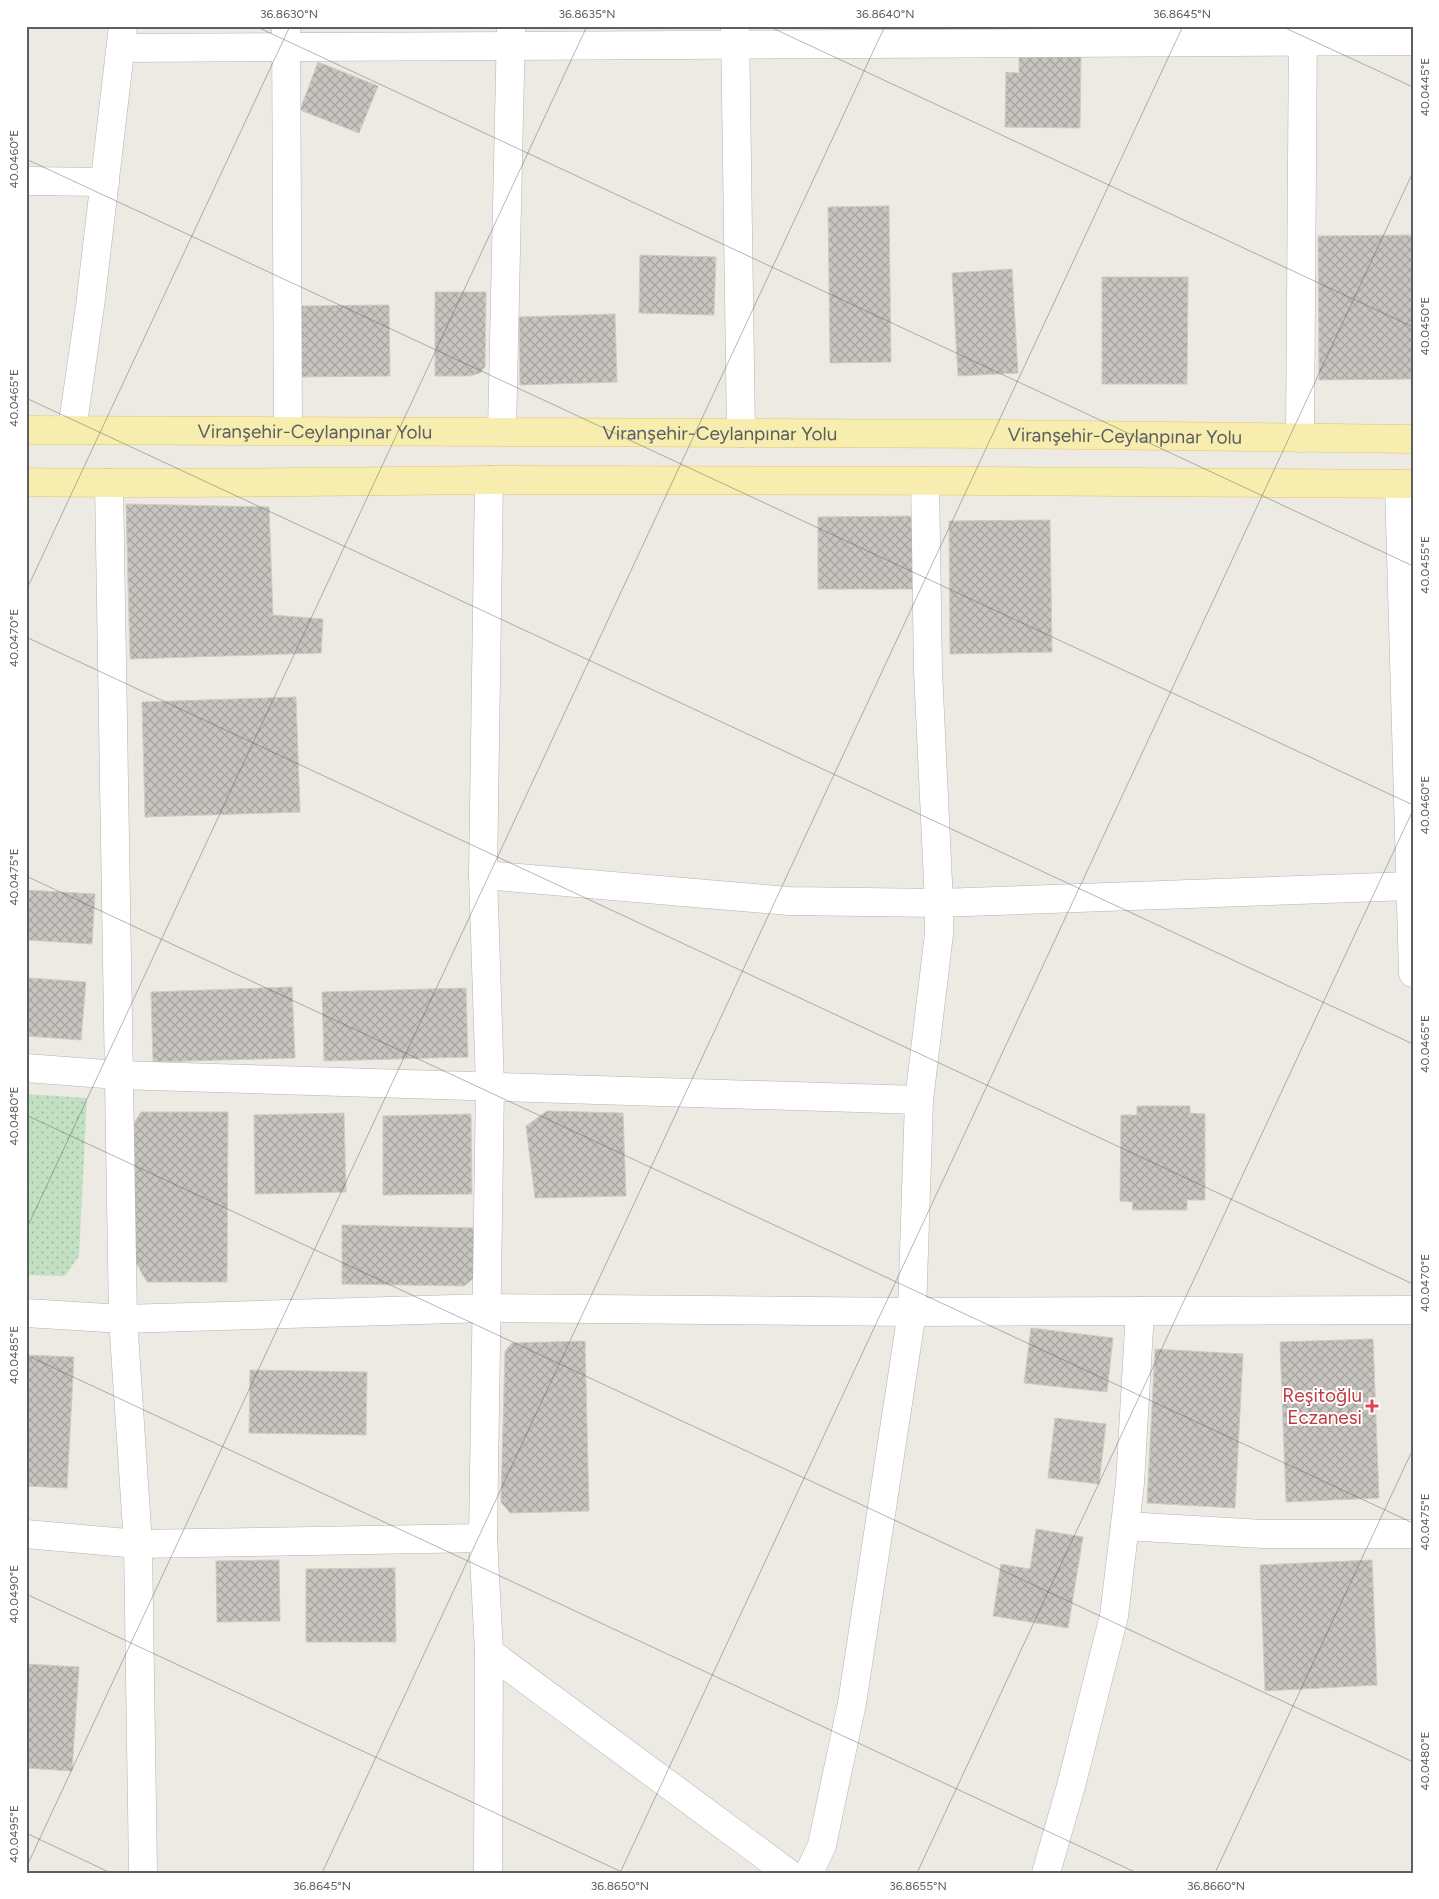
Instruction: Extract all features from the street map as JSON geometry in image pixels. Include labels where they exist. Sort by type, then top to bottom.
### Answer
[{"type":"main road","name":"Viranşehir-Ceylanpınar Yolu","points":[[26,430],[741,432],[1413,439]]},
{"type":"main road","points":[[26,482],[489,480],[1406,484]]},
{"type":"street","points":[[1300,438],[1303,34]]},
{"type":"street","points":[[72,430],[122,37],[1303,34],[1413,41]]},
{"type":"street","points":[[502,431],[511,35]]},
{"type":"street","points":[[735,35],[741,432]]},
{"type":"street","points":[[286,36],[288,430]]},
{"type":"street","points":[[26,181],[104,182]]},
{"type":"street","points":[[488,1873],[489,1652],[483,1538],[490,1086],[483,875],[489,480]]},
{"type":"street","points":[[809,1873],[822,1845],[852,1703],[912,1312],[919,1100],[939,934],[928,671],[925,481]]},
{"type":"street","points":[[109,483],[123,1319],[138,1544],[143,1873]]},
{"type":"street","points":[[1406,484],[1410,886],[1413,973]]},
{"type":"street","points":[[483,875],[790,900],[939,904],[1410,886]]},
{"type":"street","points":[[26,1068],[118,1075],[919,1100]]},
{"type":"street","points":[[26,1313],[123,1319],[488,1308],[912,1312],[1413,1310]]},
{"type":"street","points":[[1046,1873],[1071,1786],[1114,1616],[1130,1483],[1140,1311]]},
{"type":"street","points":[[1125,1526],[1263,1534],[1413,1534]]},
{"type":"street","points":[[26,1534],[138,1544],[483,1538]]},
{"type":"street","points":[[489,1652],[788,1873]]},
{"type":"green space","points":[[26,1094],[87,1098],[79,1256],[65,1276],[26,1275]]},
{"type":"building","points":[[1019,54],[1081,54],[1080,128],[1005,127],[1006,72],[1019,73]]},
{"type":"building","points":[[318,62],[378,86],[359,133],[300,110]]},
{"type":"building","points":[[889,206],[891,362],[830,363],[828,207]]},
{"type":"building","points":[[1413,235],[1413,379],[1319,380],[1318,236]]},
{"type":"building","points":[[640,255],[716,257],[714,315],[639,313]]},
{"type":"building","points":[[1012,269],[1018,373],[958,376],[952,273]]},
{"type":"building","points":[[1102,277],[1188,277],[1187,384],[1102,384]]},
{"type":"building","points":[[435,292],[486,292],[485,367],[480,373],[470,376],[435,376]]},
{"type":"building","points":[[389,305],[390,376],[300,377],[300,306]]},
{"type":"building","points":[[615,314],[617,382],[520,385],[519,317]]},
{"type":"building","points":[[126,504],[269,507],[273,615],[323,619],[321,653],[130,659]]},
{"type":"building","points":[[914,516],[913,589],[818,589],[818,517]]},
{"type":"building","points":[[1050,520],[1052,652],[950,654],[949,521]]},
{"type":"building","points":[[296,697],[300,812],[145,817],[142,702]]},
{"type":"building","points":[[26,890],[95,894],[92,944],[26,940]]},
{"type":"building","points":[[29,978],[86,982],[81,1040],[26,1036]]},
{"type":"building","points":[[292,987],[295,1058],[153,1062],[151,992]]},
{"type":"building","points":[[466,988],[468,1057],[324,1061],[322,992]]},
{"type":"building","points":[[1137,1106],[1190,1106],[1190,1113],[1205,1114],[1205,1200],[1187,1200],[1187,1210],[1132,1210],[1133,1202],[1120,1201],[1121,1115],[1137,1115]]},
{"type":"building","points":[[547,1111],[623,1113],[626,1196],[535,1198],[526,1126]]},
{"type":"building","points":[[141,1112],[228,1112],[227,1282],[147,1282],[135,1261],[134,1123]]},
{"type":"building","points":[[344,1113],[346,1192],[255,1194],[254,1115]]},
{"type":"building","points":[[471,1114],[472,1194],[383,1195],[383,1116]]},
{"type":"building","points":[[342,1225],[476,1228],[476,1276],[464,1286],[342,1284]]},
{"type":"building","points":[[1031,1328],[1113,1338],[1107,1392],[1024,1383]]},
{"type":"building","points":[[1373,1339],[1379,1498],[1286,1502],[1280,1342]]},
{"type":"building","points":[[585,1341],[589,1511],[510,1513],[501,1502],[505,1351],[512,1343]]},
{"type":"building","points":[[1155,1349],[1243,1354],[1235,1508],[1147,1503]]},
{"type":"building","points":[[26,1355],[74,1357],[67,1488],[26,1486]]},
{"type":"building","points":[[250,1370],[367,1372],[366,1435],[249,1433]]},
{"type":"building","points":[[1055,1418],[1106,1424],[1099,1484],[1048,1478]]},
{"type":"building","points":[[1036,1529],[1083,1537],[1068,1628],[993,1616],[1001,1564],[1030,1569]]},
{"type":"building","points":[[279,1560],[280,1621],[217,1622],[216,1561]]},
{"type":"building","points":[[1372,1560],[1377,1685],[1265,1691],[1260,1565]]},
{"type":"building","points":[[395,1568],[396,1642],[306,1642],[306,1569]]},
{"type":"building","points":[[26,1664],[79,1667],[72,1771],[26,1768]]},
{"type":"place","name":"Reşitoğlu Eczanesi","points":[[1372,1406]]}]
